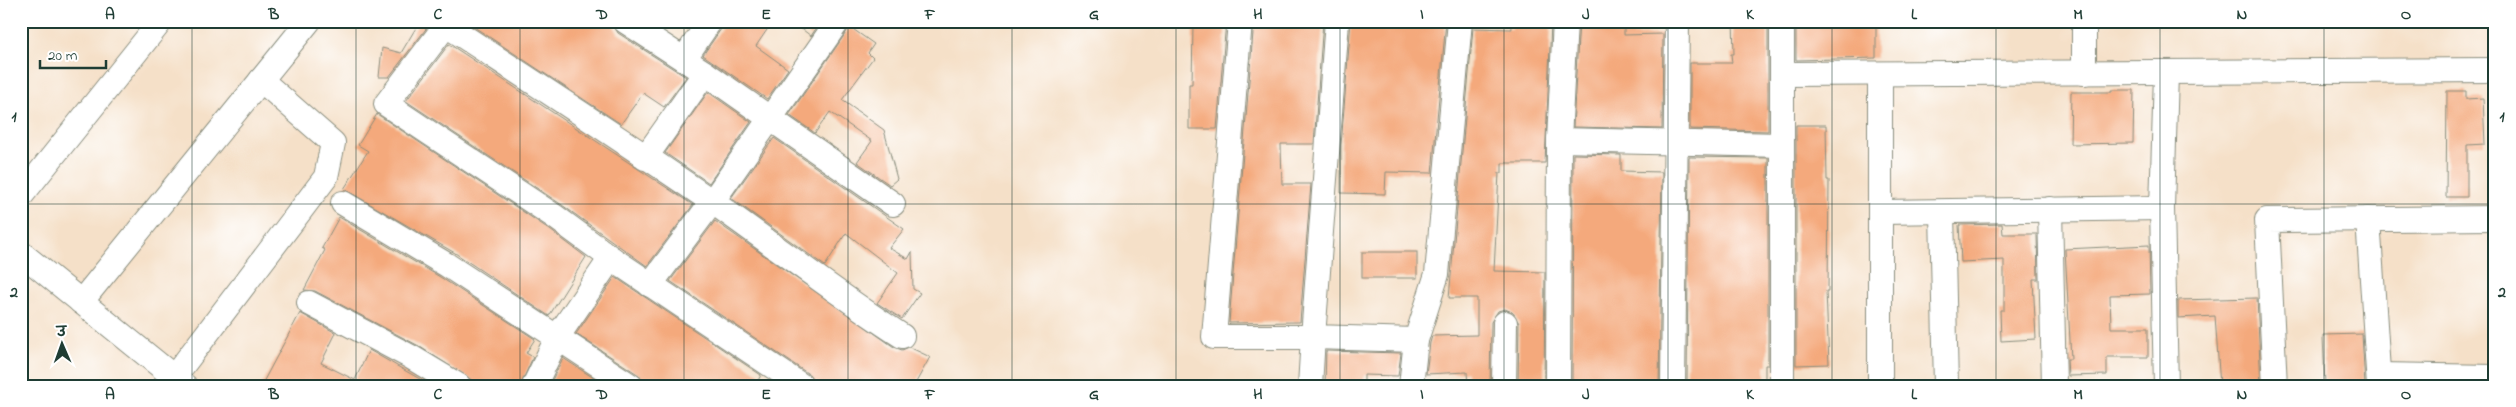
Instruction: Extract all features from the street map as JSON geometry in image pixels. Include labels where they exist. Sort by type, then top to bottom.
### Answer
[{"type":"street","points":[[21,196],[161,21]]},
{"type":"street","points":[[81,302],[308,21]]},
{"type":"street","points":[[625,21],[705,73],[893,204]]},
{"type":"street","points":[[684,59],[710,21]]},
{"type":"street","points":[[650,285],[712,202],[838,21]]},
{"type":"street","points":[[1240,21],[1214,337],[1416,340]]},
{"type":"street","points":[[1310,386],[1337,21]]},
{"type":"street","points":[[1411,386],[1416,340],[1438,274],[1460,21]]},
{"type":"street","points":[[1558,386],[1559,140],[1565,21]]},
{"type":"street","points":[[1673,386],[1677,21]]},
{"type":"street","points":[[1782,21],[1782,386]]},
{"type":"street","points":[[2084,21],[2084,74]]},
{"type":"street","points":[[802,386],[650,285],[554,216],[386,104],[446,25],[712,202],[845,299],[902,336]]},
{"type":"street","points":[[1782,74],[2084,74],[2495,70]]},
{"type":"street","points":[[645,158],[705,73]]},
{"type":"street","points":[[2166,73],[2162,208],[2166,386]]},
{"type":"street","points":[[1880,74],[1880,386]]},
{"type":"street","points":[[21,254],[179,381],[326,177],[331,161],[333,143],[261,80]]},
{"type":"street","points":[[1559,140],[1782,145]]},
{"type":"street","points":[[343,203],[447,264],[631,386]]},
{"type":"street","points":[[1880,212],[2162,208]]},
{"type":"street","points":[[2050,209],[2054,386]]},
{"type":"street","points":[[1942,212],[1946,386]]},
{"type":"street","points":[[2275,386],[2267,220],[2495,218]]},
{"type":"street","points":[[2368,219],[2379,380],[2495,377]]},
{"type":"street","points":[[534,386],[558,336],[611,258]]},
{"type":"street","points":[[309,303],[411,356],[460,386]]},
{"type":"street","points":[[1504,386],[1505,323]]},
{"type":"building","points":[[420,21],[432,21],[389,77],[379,77],[382,48],[401,53]]},
{"type":"building","points":[[465,21],[611,21],[618,33],[686,77],[664,107],[643,93],[621,124]]},
{"type":"building","points":[[724,21],[773,21],[756,46],[788,69],[767,99],[703,55],[721,29]]},
{"type":"building","points":[[791,21],[821,21],[811,36]]},
{"type":"building","points":[[1198,21],[1226,21],[1217,129],[1189,129],[1189,84],[1192,84],[1193,25],[1198,25]]},
{"type":"building","points":[[1254,21],[1323,21],[1314,144],[1281,144],[1282,184],[1311,184],[1300,322],[1229,323]]},
{"type":"building","points":[[1351,21],[1446,21],[1432,173],[1386,172],[1385,194],[1341,193],[1341,145]]},
{"type":"building","points":[[1579,21],[1624,21],[1624,35],[1663,34],[1662,129],[1573,127]]},
{"type":"building","points":[[1733,21],[1768,21],[1768,131],[1690,129],[1690,63],[1732,63],[1731,54],[1734,54]]},
{"type":"building","points":[[1796,21],[1876,21],[1876,58],[1796,60]]},
{"type":"building","points":[[1511,22],[1551,22],[1545,163],[1502,163],[1502,173],[1499,173],[1494,271],[1545,272],[1544,386],[1518,386],[1519,323],[1512,312],[1505,309],[1498,311],[1491,322],[1490,386],[1468,386],[1467,372],[1426,374],[1432,336],[1477,335],[1477,298],[1449,298],[1473,28],[1512,29]]},
{"type":"building","points":[[850,27],[874,44],[868,53],[873,58],[842,100],[884,130],[897,179],[890,185],[857,162],[872,141],[830,112],[815,133],[789,115]]},
{"type":"building","points":[[449,44],[693,205],[647,266],[562,205],[406,101]]},
{"type":"building","points":[[2111,90],[2134,90],[2133,143],[2070,144],[2071,92],[2111,92]]},
{"type":"building","points":[[2447,91],[2466,91],[2466,99],[2483,98],[2485,144],[2467,145],[2467,197],[2446,197]]},
{"type":"building","points":[[708,92],[751,122],[709,183],[665,153]]},
{"type":"building","points":[[377,114],[546,227],[586,257],[549,316],[455,253],[344,189],[368,151],[358,145]]},
{"type":"building","points":[[1796,125],[1826,125],[1827,180],[1829,180],[1828,291],[1826,291],[1829,364],[1796,365]]},
{"type":"building","points":[[774,138],[904,229],[889,248],[908,259],[912,252],[913,289],[920,293],[902,319],[877,303],[898,273],[846,233],[825,266],[731,198]]},
{"type":"building","points":[[1573,154],[1621,155],[1621,171],[1662,172],[1659,386],[1604,386],[1604,382],[1572,384]]},
{"type":"building","points":[[1689,157],[1768,158],[1768,365],[1765,365],[1765,386],[1687,386]]},
{"type":"building","points":[[339,217],[440,277],[535,339],[526,353],[533,357],[520,386],[481,386],[417,345],[315,291],[304,290],[325,250],[322,248]]},
{"type":"building","points":[[715,221],[894,347],[902,350],[909,347],[930,357],[914,386],[816,386],[810,375],[670,281]]},
{"type":"building","points":[[2002,224],[2003,234],[2037,234],[2038,279],[2033,279],[2036,339],[2001,341],[2000,310],[2004,310],[2004,260],[1961,262],[1959,225]]},
{"type":"building","points":[[2149,245],[2150,294],[2110,295],[2111,328],[2148,328],[2148,357],[2107,357],[2107,375],[2068,376],[2067,359],[2071,359],[2065,249]]},
{"type":"building","points":[[1362,252],[1417,252],[1417,278],[1362,278]]},
{"type":"building","points":[[615,277],[761,375],[755,386],[645,386],[639,375],[576,334]]},
{"type":"building","points":[[2257,298],[2261,386],[2220,386],[2215,316],[2178,318],[2178,300]]},
{"type":"building","points":[[300,313],[336,333],[321,363],[355,380],[369,350],[432,386],[261,386]]},
{"type":"building","points":[[2362,334],[2365,386],[2325,386],[2323,335]]},
{"type":"building","points":[[1326,351],[1401,353],[1398,376],[1364,375],[1364,386],[1325,386]]},
{"type":"building","points":[[563,358],[606,386],[549,386]]}]
